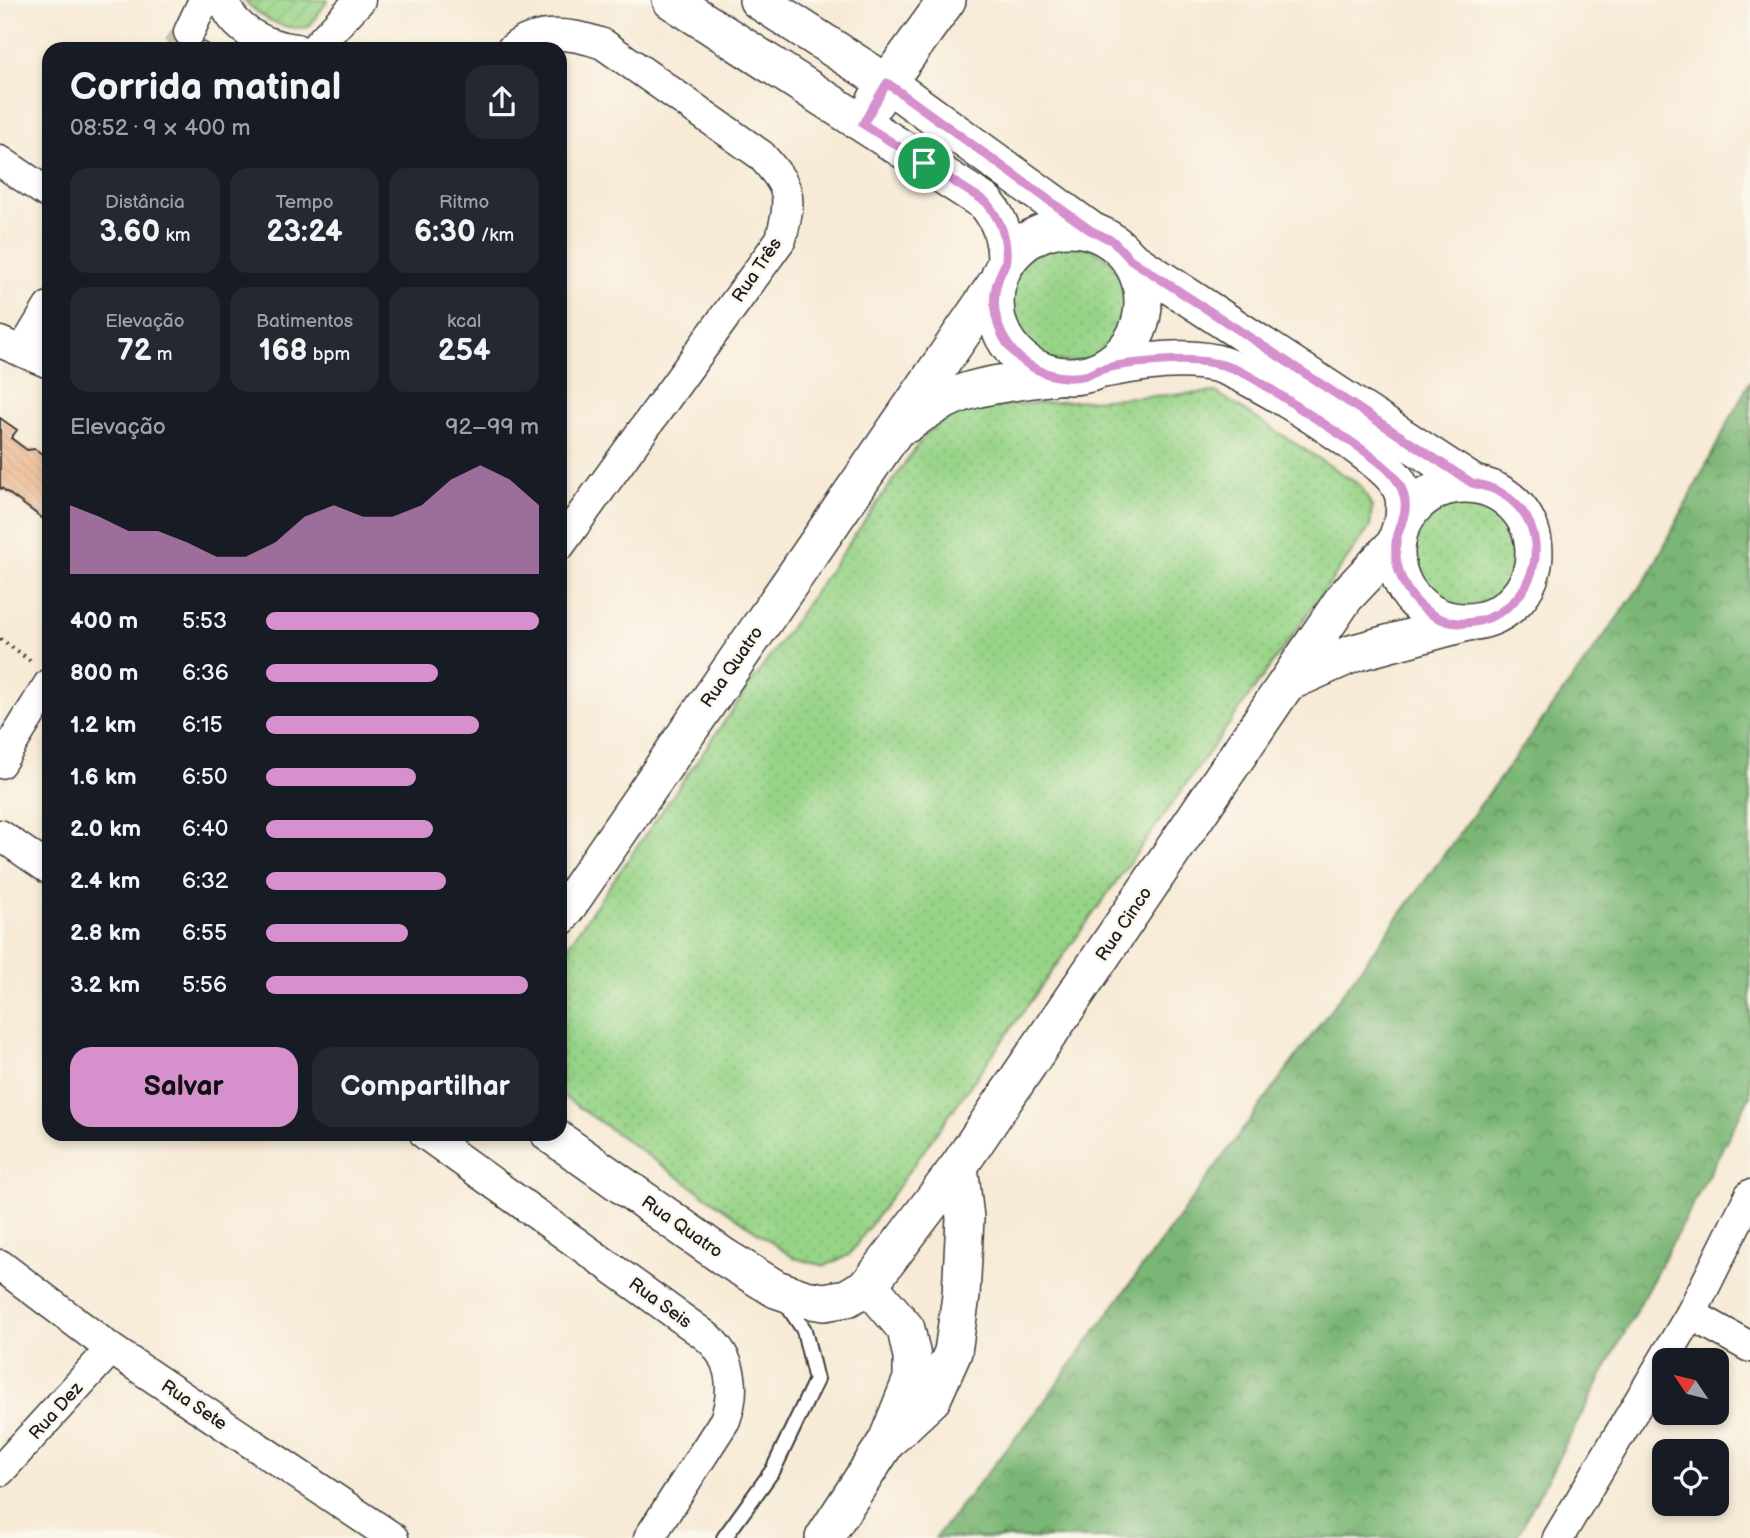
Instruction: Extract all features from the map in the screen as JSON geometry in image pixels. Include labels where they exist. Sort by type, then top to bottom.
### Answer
[{"type":"street","points":[[190,32],[204,0]]},
{"type":"street","points":[[223,0],[236,22],[264,42]]},
{"type":"street","points":[[314,42],[360,0]]},
{"type":"street","points":[[671,0],[986,202],[995,214],[1006,243],[995,298],[996,317],[1001,334],[1023,362],[1056,376]]},
{"type":"street","points":[[758,0],[887,83],[1090,230],[1113,241],[1130,259],[1472,483]]},
{"type":"street","points":[[863,124],[887,83],[947,0]]},
{"type":"street","name":"Rua Três","points":[[522,42],[550,35],[577,35],[603,44],[761,155],[780,176],[788,194],[788,213],[781,239],[567,535]]},
{"type":"street","points":[[0,160],[30,167],[42,165]]},
{"type":"street","points":[[0,160],[42,189]]},
{"type":"street","points":[[1002,272],[1018,248],[1033,236],[1072,227],[1090,230]]},
{"type":"street","points":[[1103,369],[1124,354],[1138,332],[1144,307],[1141,282],[1130,259]]},
{"type":"street","name":"Rua Quatro","points":[[567,907],[1002,272]]},
{"type":"street","points":[[42,314],[11,346],[42,360]]},
{"type":"street","points":[[896,429],[944,399],[968,390],[1056,376],[1080,376],[1103,369],[1150,362],[1194,360],[1216,363],[1242,372],[1378,461],[1389,471],[1405,498],[1396,562],[1401,581],[1411,597],[1426,611],[1464,623]]},
{"type":"street","points":[[1289,682],[1354,653],[1464,623],[1485,620],[1505,611],[1520,596],[1531,577],[1535,556],[1533,535],[1525,515],[1511,499],[1492,488],[1472,483],[1449,485],[1429,494],[1412,509],[1400,531]]},
{"type":"street","name":"Rua Cinco","points":[[824,1302],[847,1298],[869,1285],[959,1166],[1345,597],[1400,531]]},
{"type":"street","points":[[0,762],[42,679]]},
{"type":"street","points":[[0,835],[42,864]]},
{"type":"street","name":"Rua Seis","points":[[435,1141],[717,1346],[732,1383],[732,1402],[725,1420],[649,1538]]},
{"type":"street","name":"Rua Quatro","points":[[560,1141],[724,1257],[776,1289],[804,1299],[824,1302]]},
{"type":"street","points":[[887,1441],[932,1399],[953,1352],[961,1296],[965,1218],[959,1166]]},
{"type":"street","points":[[1559,1538],[1691,1314],[1750,1195]]},
{"type":"street","name":"Rua Sete","points":[[0,1265],[111,1349],[393,1538]]},
{"type":"street","points":[[824,1538],[887,1441],[912,1379],[912,1357],[906,1329],[869,1285]]},
{"type":"street","points":[[906,1329],[937,1320],[961,1296]]},
{"type":"street","points":[[1691,1314],[1750,1347]]},
{"type":"street","name":"Rua Dez","points":[[0,1471],[111,1349]]},
{"type":"lane","points":[[724,1538],[774,1470],[816,1380],[804,1330],[776,1289]]},
{"type":"path","points":[[0,639],[42,673]]},
{"type":"green space","points":[[244,0],[328,0],[309,27],[300,28],[274,22],[258,13]]},
{"type":"green space","points":[[1068,244],[1091,249],[1110,261],[1122,280],[1127,303],[1122,326],[1110,345],[1091,357],[1068,362],[1045,357],[1026,345],[1014,326],[1009,303],[1014,280],[1026,261],[1045,249]]},
{"type":"green space","points":[[1750,381],[1750,1096],[1516,1538],[935,1538],[1037,1411],[1650,573]]},
{"type":"green space","points":[[1216,392],[1361,486],[1372,507],[1370,527],[849,1255],[825,1266],[794,1258],[567,1099],[567,947],[926,433],[961,408]]},
{"type":"green space","points":[[1463,500],[1483,504],[1501,515],[1512,533],[1516,553],[1512,573],[1501,591],[1483,602],[1463,606],[1443,602],[1425,591],[1414,573],[1410,553],[1414,533],[1425,515],[1443,504]]},
{"type":"building","points":[[182,27],[204,42],[170,42]]},
{"type":"building","points":[[0,418],[17,430],[11,438],[27,450],[35,449],[42,454],[42,518],[0,487]]},
{"type":"tunnel","points":[[181,42],[189,32]]},
{"type":"route","points":[[887,83],[1090,230],[1113,241],[1130,259],[1472,483],[1492,488],[1511,499],[1525,515],[1533,535],[1535,556],[1531,577],[1520,596],[1505,611],[1485,620],[1464,623],[1443,619],[1426,611],[1411,597],[1401,581],[1396,562],[1396,542],[1404,519],[1405,498],[1399,483],[1378,461],[1242,372],[1216,363],[1173,360],[1103,369],[1072,377],[1056,376],[1023,362],[1001,334],[996,317],[995,298],[998,281],[1006,263],[1006,243],[995,214],[986,202],[924,163],[863,124],[887,83]]}]
